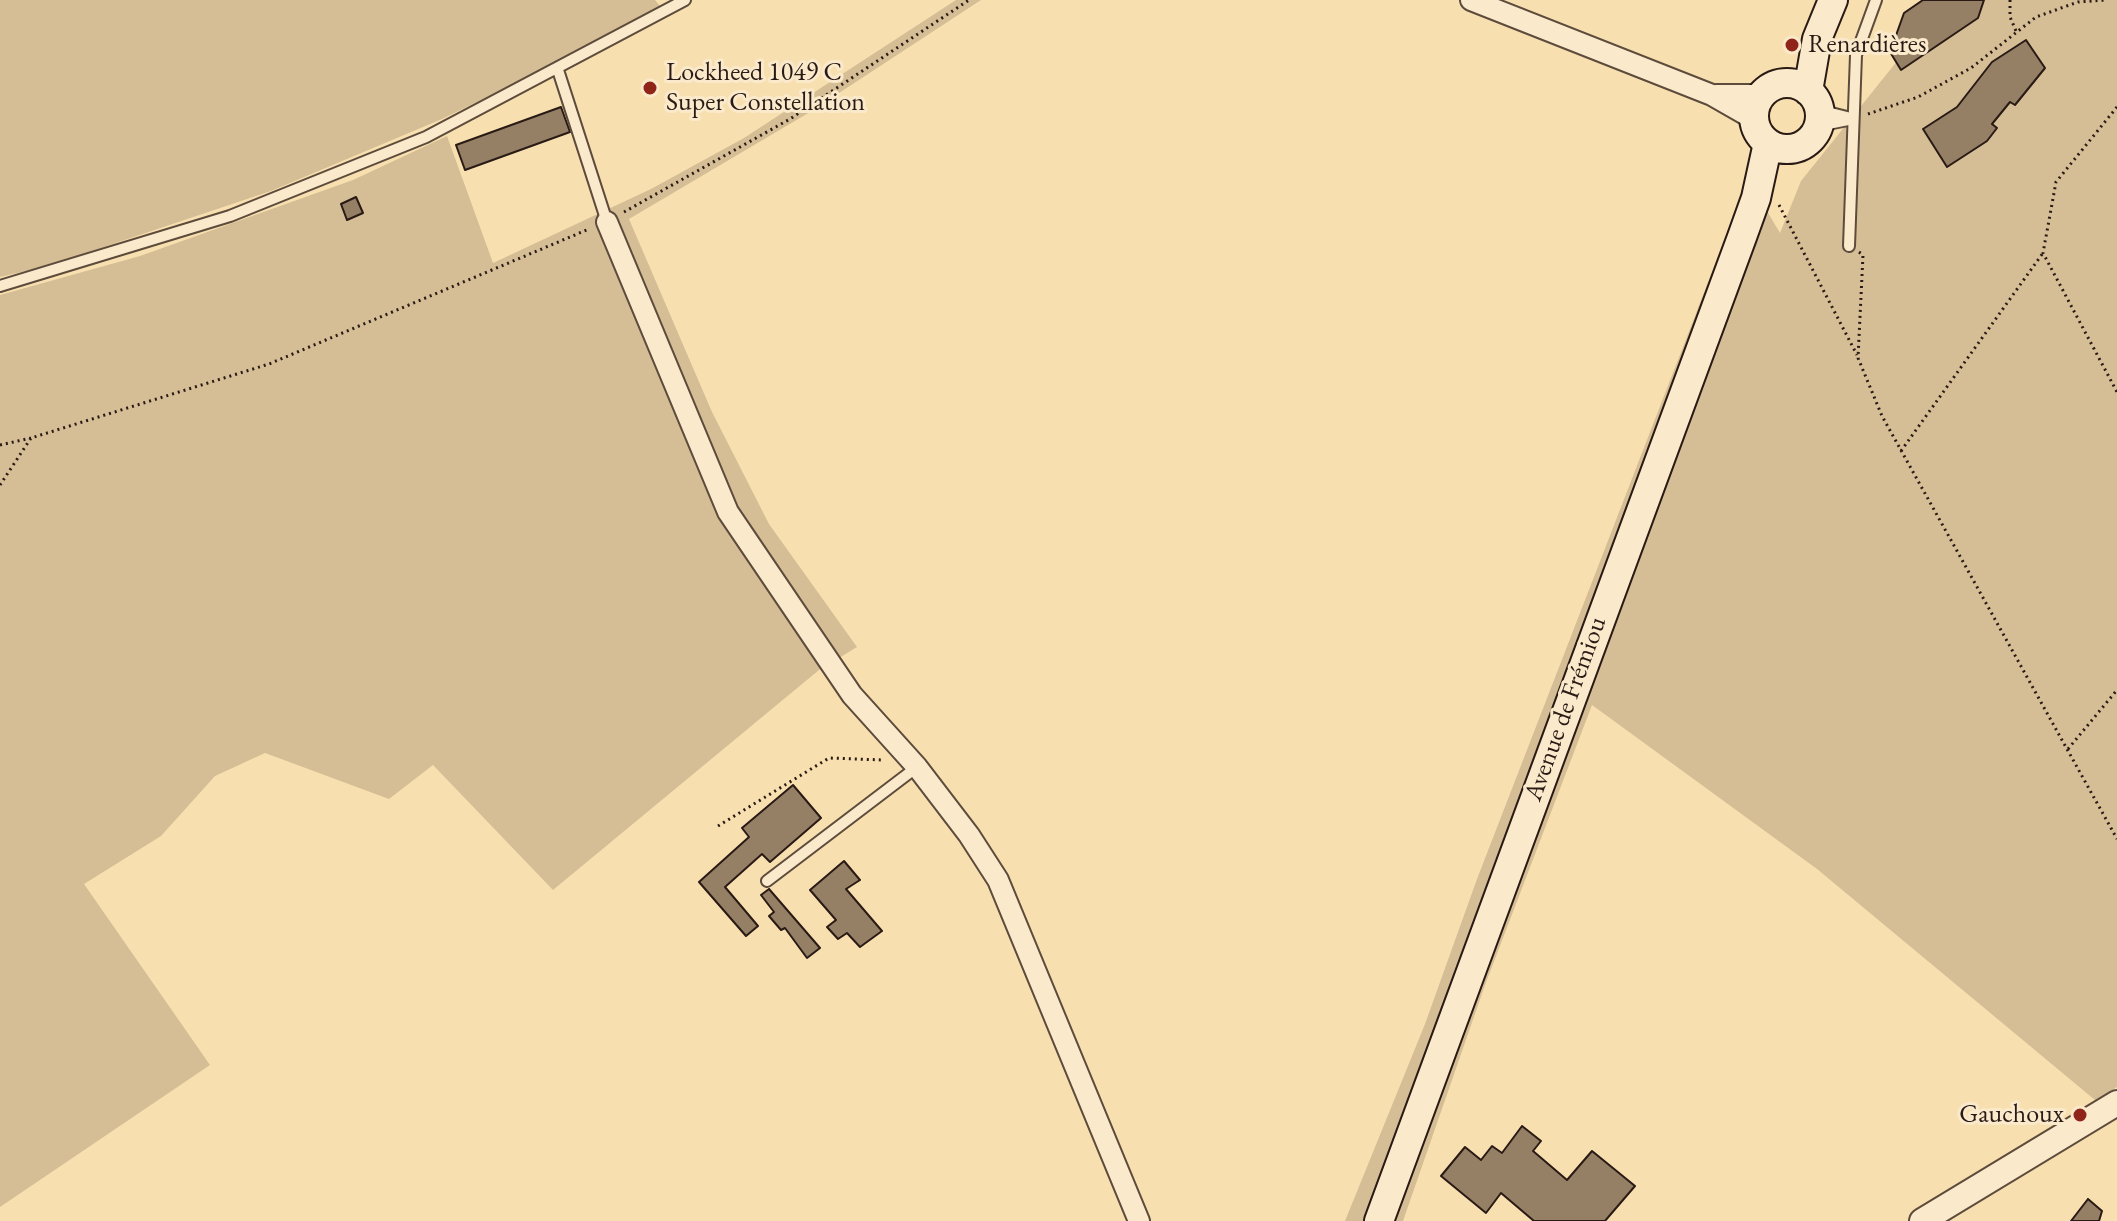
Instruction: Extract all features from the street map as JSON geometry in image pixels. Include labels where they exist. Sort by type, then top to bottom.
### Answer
[{"type":"main road","name":"Avenue de Frémiou","points":[[1379,1221],[1766,198],[1787,114],[1833,0]]},
{"type":"street","points":[[1471,0],[1712,95],[1787,114]]},
{"type":"street","points":[[607,222],[728,512],[852,695],[917,767],[969,835],[998,880],[1139,1221]]},
{"type":"street","points":[[1922,1221],[2117,1103]]},
{"type":"lane","points":[[0,286],[230,216],[426,137],[558,70],[685,0]]},
{"type":"lane","points":[[1849,246],[1856,55],[1876,0]]},
{"type":"lane","points":[[558,70],[607,222]]},
{"type":"lane","points":[[1787,114],[1853,119]]},
{"type":"lane","points":[[767,881],[917,767]]},
{"type":"path","points":[[0,445],[269,364],[607,222],[790,119],[969,0]]},
{"type":"path","points":[[2010,0],[2010,17],[2017,32]]},
{"type":"path","points":[[1853,119],[1918,97],[1971,68],[2036,17],[2078,2],[2106,0]]},
{"type":"path","points":[[1901,451],[2043,253],[2056,182],[2117,107]]},
{"type":"path","points":[[1766,198],[1858,358],[1901,451],[2117,839]]},
{"type":"path","points":[[1849,246],[1863,255],[1858,358]]},
{"type":"path","points":[[2043,253],[2117,392]]},
{"type":"path","points":[[0,485],[31,438]]},
{"type":"path","points":[[2067,750],[2117,690]]},
{"type":"path","points":[[718,826],[829,758],[877,758],[917,767]]},
{"type":"shaded area","points":[[0,0],[655,0],[660,6],[553,65],[442,119],[271,191],[47,266],[0,277]]},
{"type":"shaded area","points":[[956,0],[981,0],[810,112],[629,219],[712,412],[769,524],[857,647],[819,670],[553,890],[433,765],[389,799],[265,753],[215,776],[161,836],[84,884],[210,1065],[0,1207],[0,295],[140,256],[353,180],[447,136],[493,263],[651,189],[744,138]]},
{"type":"shaded area","points":[[1946,0],[2117,0],[2117,1087],[2095,1100],[1817,869],[1592,705],[1485,985],[1403,1221],[1345,1221],[1425,1024],[1477,879],[1748,179],[1780,233],[1801,181]]},
{"type":"building","points":[[1923,0],[1984,0],[1978,18],[1901,70],[1890,52],[1904,13]]},
{"type":"building","points":[[2026,40],[2045,68],[2015,105],[2010,102],[1992,124],[1997,128],[1987,141],[1947,167],[1923,129],[1957,107],[1992,62]]},
{"type":"building","points":[[561,107],[570,132],[465,170],[456,145]]},
{"type":"building","points":[[356,197],[363,213],[347,220],[341,204]]},
{"type":"building","points":[[793,785],[821,818],[770,862],[762,854],[725,887],[758,926],[746,936],[699,882],[749,837],[742,828]]},
{"type":"building","points":[[844,861],[860,880],[846,889],[882,931],[860,947],[847,933],[838,939],[827,927],[836,920],[810,890]]},
{"type":"building","points":[[769,889],[820,948],[807,958],[785,928],[781,930],[769,916],[774,912],[761,895]]},
{"type":"building","points":[[1522,1126],[1541,1141],[1533,1151],[1567,1180],[1592,1151],[1635,1186],[1605,1221],[1534,1221],[1501,1193],[1486,1213],[1441,1176],[1465,1147],[1481,1160],[1492,1146],[1502,1153]]},
{"type":"building","points":[[2088,1199],[2102,1211],[2099,1221],[2071,1221]]},
{"type":"place","name":"Renardières","points":[[1792,45]]},
{"type":"place","name":"Lockheed 1049 C Super Constellation","points":[[650,88]]},
{"type":"place","name":"Gauchoux","points":[[2080,1115]]}]
